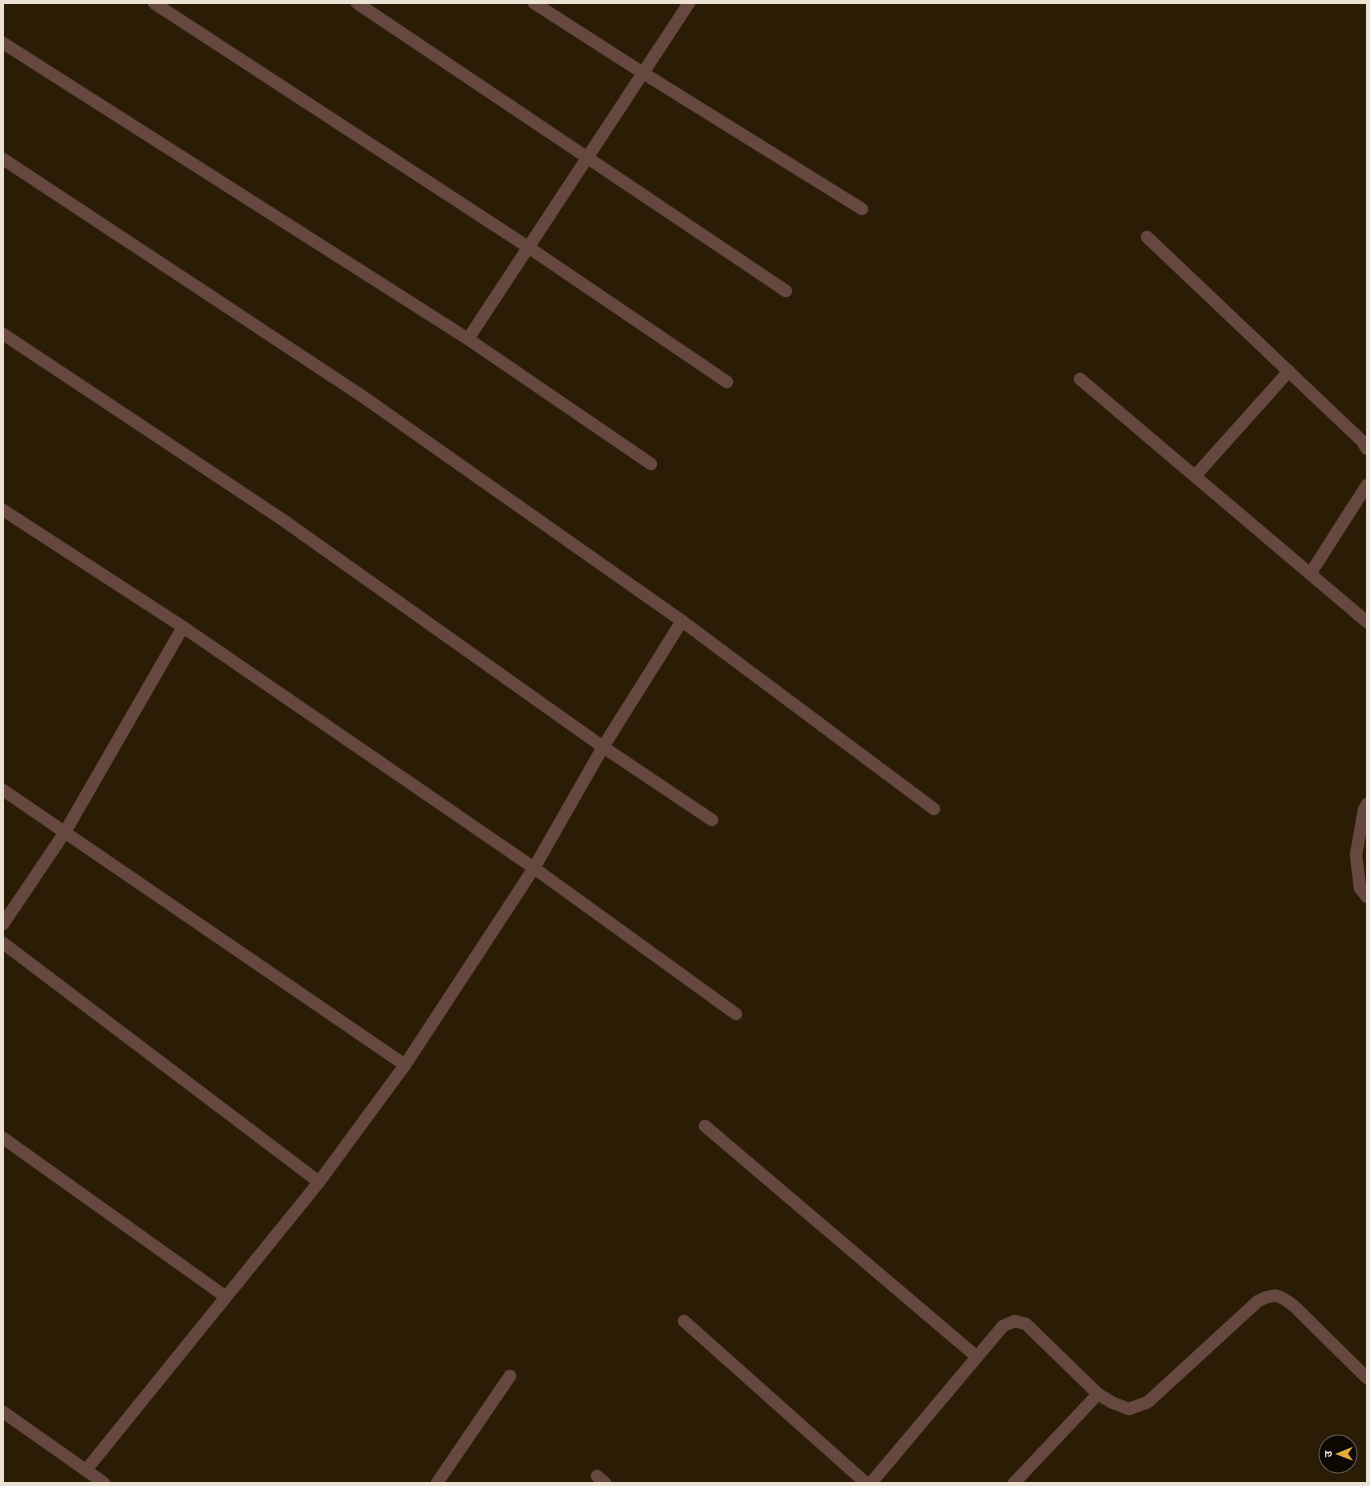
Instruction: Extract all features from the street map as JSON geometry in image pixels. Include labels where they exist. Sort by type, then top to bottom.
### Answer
[{"type":"street","points":[[154,3],[528,247],[727,382]]},
{"type":"street","points":[[357,3],[786,291]]},
{"type":"street","points":[[534,3],[643,73],[862,209]]},
{"type":"street","points":[[468,339],[689,3]]},
{"type":"street","points":[[3,43],[468,339],[651,464]]},
{"type":"street","points":[[3,159],[362,396],[682,621],[934,809]]},
{"type":"street","points":[[1147,237],[1362,441],[1367,449]]},
{"type":"street","points":[[3,334],[283,520],[603,748],[712,820]]},
{"type":"street","points":[[1194,476],[1289,371]]},
{"type":"street","points":[[1080,379],[1367,622]]},
{"type":"street","points":[[1310,574],[1367,485]]},
{"type":"street","points":[[3,510],[183,627],[534,868],[736,1014]]},
{"type":"street","points":[[86,1470],[319,1182],[405,1065],[534,868],[603,748],[682,621]]},
{"type":"street","points":[[3,924],[65,832],[183,627]]},
{"type":"street","points":[[3,790],[405,1065]]},
{"type":"street","points":[[1367,804],[1364,810],[1356,855],[1360,888],[1367,897]]},
{"type":"street","points":[[3,943],[319,1182]]},
{"type":"street","points":[[705,1126],[976,1357]]},
{"type":"street","points":[[3,1138],[226,1297]]},
{"type":"street","points":[[871,1483],[1002,1326],[1015,1321],[1026,1324],[1098,1394],[1129,1410],[1148,1402],[1258,1301],[1268,1296],[1281,1296],[1294,1306],[1367,1378]]},
{"type":"street","points":[[684,1321],[866,1483]]},
{"type":"street","points":[[436,1483],[510,1376]]},
{"type":"street","points":[[1014,1483],[1098,1394]]},
{"type":"street","points":[[3,1412],[104,1483]]}]
